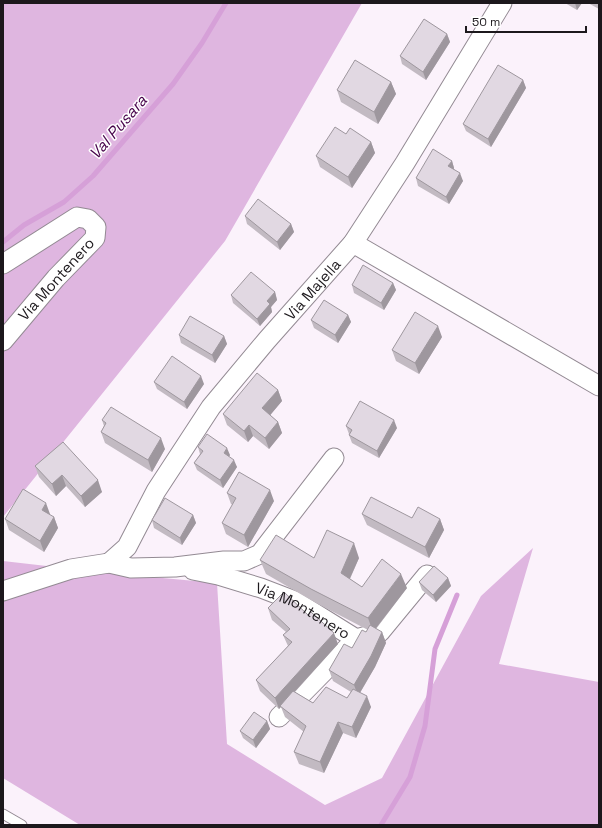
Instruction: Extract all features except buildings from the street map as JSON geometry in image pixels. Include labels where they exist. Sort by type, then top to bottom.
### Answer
[{"type":"street","name":"Via Majella","points":[[109,564],[127,546],[156,491],[211,407],[267,340],[353,243],[405,163],[502,3]]},
{"type":"street","name":"Via Montenero","points":[[3,264],[77,217],[88,219],[96,227],[95,238],[56,278],[3,341]]},
{"type":"street","points":[[353,243],[599,386]]},
{"type":"street","name":"Via Montenero","points":[[3,591],[71,569],[109,564],[131,568],[175,567],[224,561],[244,561],[260,554],[334,458]]},
{"type":"street","name":"Via Montenero","points":[[175,567],[218,575],[261,588],[295,601],[356,639],[380,632],[428,575]]},
{"type":"street","points":[[279,717],[356,639]]},
{"type":"lane","points":[[3,814],[22,825]]},
{"type":"shaded area","points":[[3,3],[362,3],[225,241],[3,517]]},
{"type":"shaded area","points":[[533,548],[499,664],[599,682],[599,825],[80,825],[3,778],[3,561],[217,583],[227,744],[325,805],[382,778],[481,596]]},
{"type":"waterway","name":"Val Pusara","points":[[3,242],[24,225],[64,202],[93,176],[173,84],[202,43],[226,3]]},
{"type":"waterway","points":[[381,825],[410,777],[425,726],[435,649],[457,595]]}]
